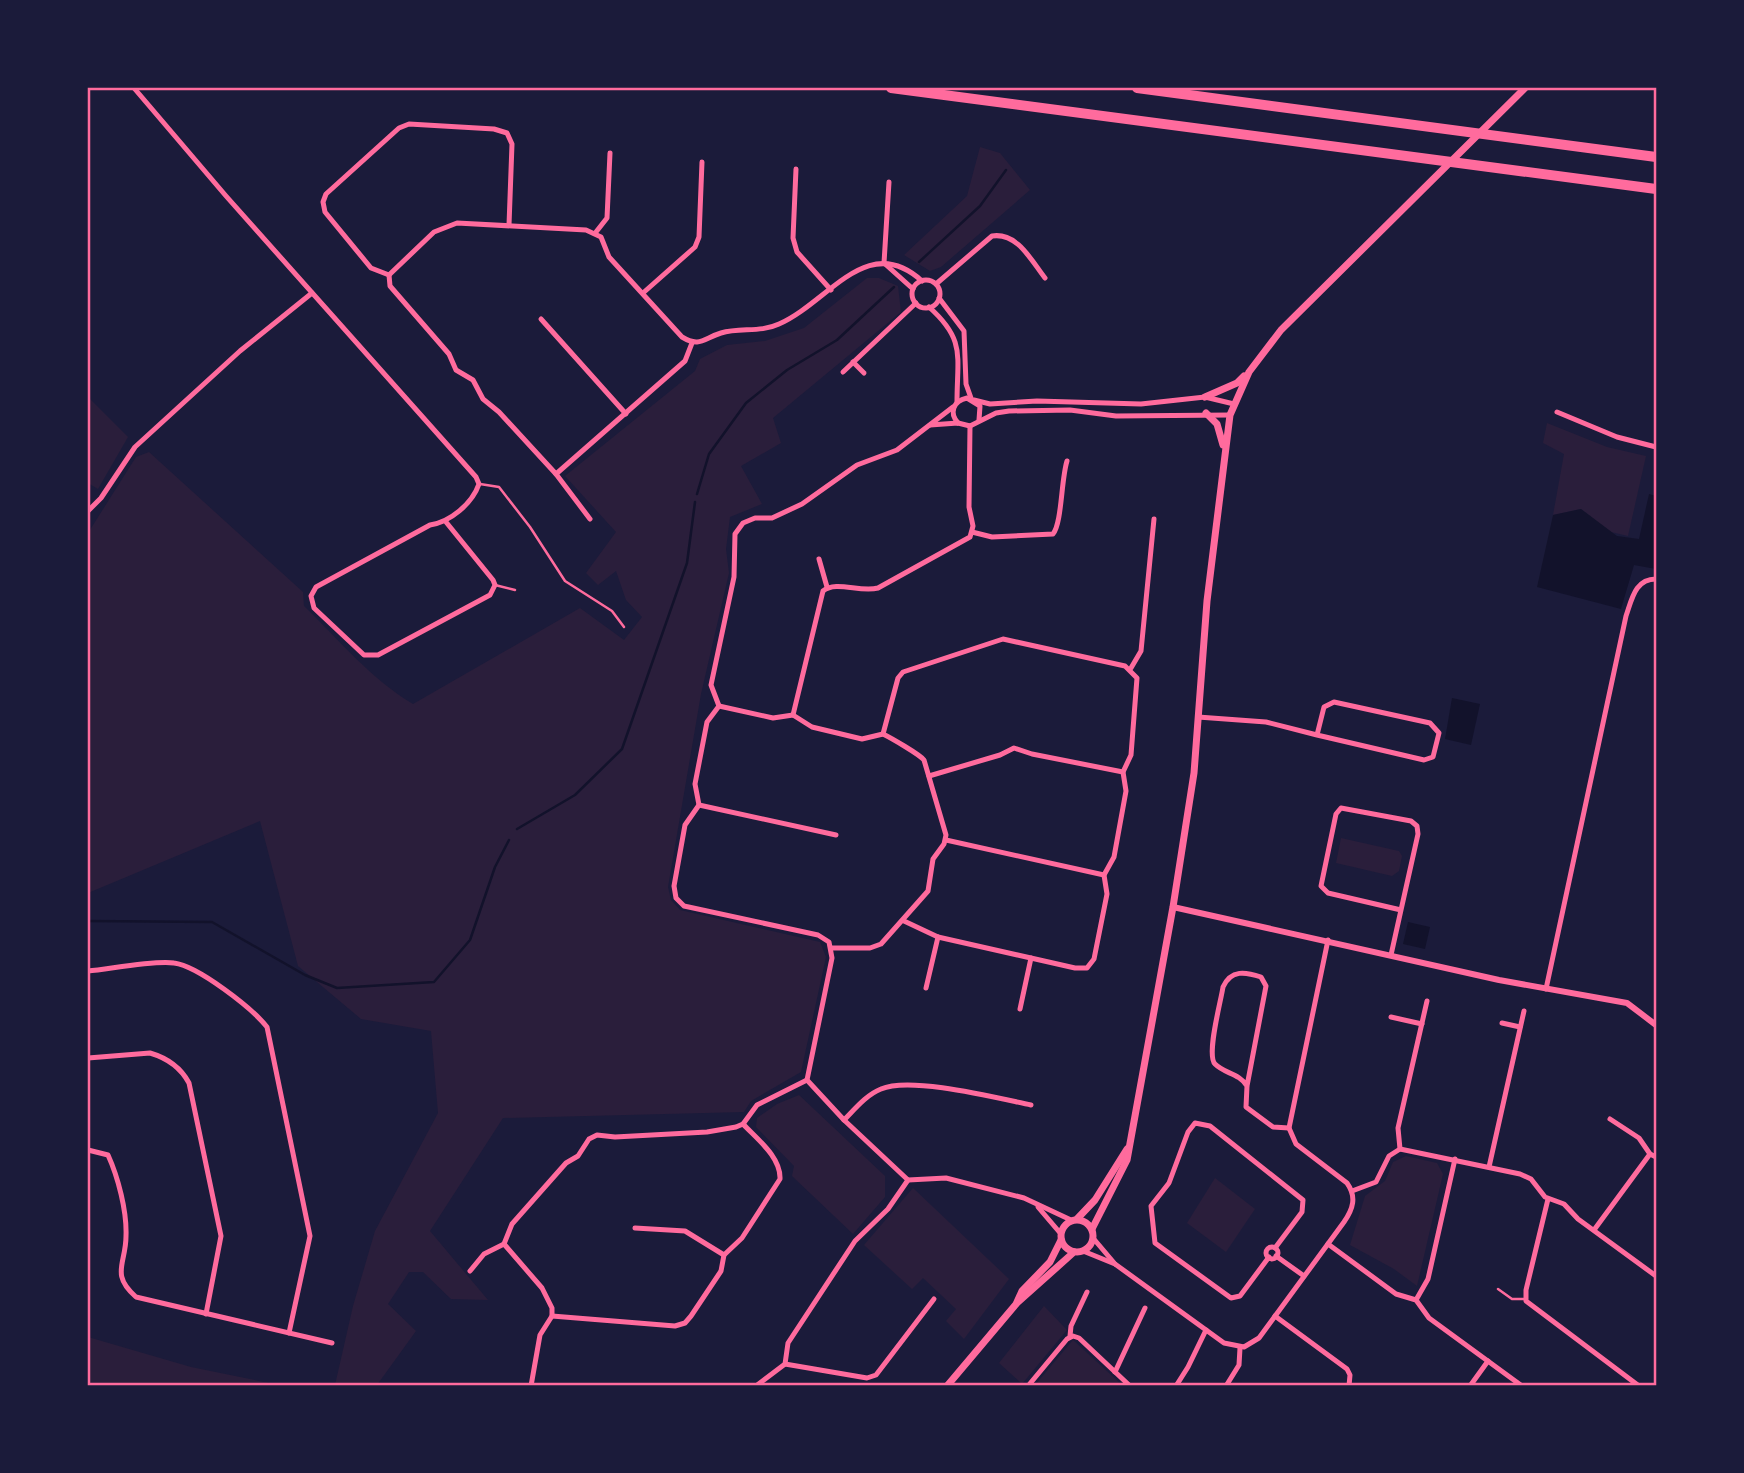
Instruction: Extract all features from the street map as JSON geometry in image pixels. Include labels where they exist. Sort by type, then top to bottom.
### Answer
[{"type":"highway","points":[[891,88],[1657,189]]},
{"type":"highway","points":[[1137,88],[1657,157]]},
{"type":"main road","points":[[1205,397],[1237,383],[1249,372],[1281,330],[1525,88]]},
{"type":"main road","points":[[947,1385],[1017,1303],[1074,1252],[1083,1251],[1093,1238],[1092,1229],[1107,1195],[1124,1167],[1194,773],[1224,449],[1230,415],[1249,372]]},
{"type":"main road","points":[[1206,413],[1217,424],[1224,449]]},
{"type":"main road","points":[[1017,1303],[1022,1291],[1046,1266],[1061,1237],[1094,1200],[1127,1149]]},
{"type":"main road","points":[[1074,1220],[1086,1222],[1092,1229]]},
{"type":"main road","points":[[1061,1237],[1074,1252]]},
{"type":"street","points":[[134,88],[479,484],[474,496],[446,522],[430,525],[316,587],[311,596],[314,608],[364,655],[378,655],[490,595],[495,585],[446,522]]},
{"type":"street","points":[[389,275],[372,268],[325,212],[323,202],[326,194],[399,128],[409,124],[494,129],[507,134],[512,144],[509,225]]},
{"type":"street","points":[[596,232],[607,218],[610,153]]},
{"type":"street","points":[[643,293],[695,247],[699,237],[702,162]]},
{"type":"street","points":[[796,169],[793,238],[797,252],[831,290]]},
{"type":"street","points":[[884,263],[889,182]]},
{"type":"street","points":[[389,275],[434,232],[445,225],[509,225],[596,232]]},
{"type":"street","points":[[596,232],[609,257],[682,337],[692,343],[704,343],[719,334],[775,326],[798,316],[853,271],[868,264],[903,265],[922,281],[936,284]]},
{"type":"street","points":[[936,284],[992,236],[1003,234],[1015,240],[1045,278]]},
{"type":"street","points":[[884,263],[914,289],[916,303]]},
{"type":"street","points":[[389,275],[390,286],[449,354],[456,370],[473,380],[488,405],[499,412],[556,474],[590,519]]},
{"type":"street","points":[[914,289],[922,281]]},
{"type":"street","points":[[936,284],[939,298],[964,331],[966,384],[981,410],[978,422]]},
{"type":"street","points":[[88,511],[101,499],[135,447],[240,351],[312,293]]},
{"type":"street","points":[[929,307],[939,298]]},
{"type":"street","points":[[916,303],[929,307],[950,329],[956,340],[953,416],[958,423]]},
{"type":"street","points":[[843,372],[916,303]]},
{"type":"street","points":[[541,319],[626,414]]},
{"type":"street","points":[[556,474],[685,361],[692,343]]},
{"type":"street","points":[[853,362],[864,373]]},
{"type":"street","points":[[719,706],[711,685],[734,577],[735,534],[747,521],[772,518],[802,504],[857,466],[897,450],[955,405],[973,399],[990,404],[1037,401],[1141,404],[1205,397],[1234,404]]},
{"type":"street","points":[[928,426],[958,423],[970,426],[1009,411],[1070,410],[1116,416],[1206,413],[1230,415]]},
{"type":"street","points":[[1557,412],[1610,434],[1657,447]]},
{"type":"street","points":[[827,587],[862,591],[878,588],[964,541],[972,532],[970,426]]},
{"type":"street","points":[[972,532],[992,537],[1053,534],[1059,526],[1061,484],[1067,461]]},
{"type":"street","points":[[1131,668],[1141,650],[1154,519]]},
{"type":"street","points":[[793,715],[820,598],[827,587],[819,559]]},
{"type":"street","points":[[1546,989],[1626,616],[1640,584],[1657,579]]},
{"type":"street","points":[[883,734],[898,678],[903,672],[1003,639],[1131,668],[1137,678],[1131,755],[1123,772],[1126,791],[1114,857],[1104,875],[1107,894],[1094,959],[1087,968],[938,937],[904,921]]},
{"type":"street","points":[[1198,717],[1266,722],[1317,735],[1426,760],[1434,755],[1439,733],[1430,723],[1332,702],[1324,707],[1317,735]]},
{"type":"street","points":[[719,706],[773,718],[793,715],[811,727],[862,739],[883,734],[921,756],[946,840],[933,859],[928,891],[904,921],[877,946],[832,948]]},
{"type":"street","points":[[719,706],[707,722],[695,784],[699,805],[685,825],[674,886],[676,898],[684,906],[818,935],[829,942],[832,948],[816,1031],[815,1054],[807,1069],[807,1080],[844,1120],[908,1181],[946,1178],[1020,1197],[1038,1207],[1074,1220]]},
{"type":"street","points":[[929,776],[1000,755],[1014,748],[1123,772]]},
{"type":"street","points":[[699,805],[836,835]]},
{"type":"street","points":[[1391,955],[1418,834],[1417,826],[1410,821],[1341,808],[1336,814],[1321,889],[1401,910]]},
{"type":"street","points":[[946,840],[1104,875]]},
{"type":"street","points":[[1172,907],[1546,989],[1628,1003],[1657,1025]]},
{"type":"street","points":[[926,988],[938,937]]},
{"type":"street","points":[[1093,1238],[1115,1264],[1224,1343],[1240,1348],[1255,1342],[1275,1317],[1352,1209],[1352,1191],[1345,1180],[1296,1144],[1289,1128],[1328,940]]},
{"type":"street","points":[[1020,1009],[1031,958]]},
{"type":"street","points":[[88,971],[174,963],[254,1011],[267,1027],[310,1236],[289,1333]]},
{"type":"street","points":[[1247,1086],[1238,1075],[1216,1065],[1211,1054],[1223,987],[1228,978],[1241,972],[1261,977],[1266,986],[1245,1100],[1248,1109],[1273,1127],[1289,1128]]},
{"type":"street","points":[[1399,1149],[1398,1128],[1427,1001]]},
{"type":"street","points":[[1489,1167],[1524,1011]]},
{"type":"street","points":[[1391,1017],[1422,1024]]},
{"type":"street","points":[[1502,1023],[1520,1027]]},
{"type":"street","points":[[88,1058],[150,1054],[175,1066],[189,1083],[221,1236],[206,1314]]},
{"type":"street","points":[[1238,1075],[1252,1068]]},
{"type":"street","points":[[470,1271],[484,1254],[504,1244],[512,1224],[566,1163],[579,1156],[589,1139],[597,1135],[615,1137],[707,1132],[743,1124],[757,1105],[807,1080]]},
{"type":"street","points":[[844,1120],[874,1092],[895,1085],[953,1091],[1031,1105]]},
{"type":"street","points":[[1610,1119],[1639,1138],[1650,1154],[1657,1157]]},
{"type":"street","points":[[552,1316],[674,1326],[685,1323],[721,1271],[724,1255],[742,1238],[780,1179],[780,1168],[776,1161],[743,1124]]},
{"type":"street","points":[[1276,1256],[1275,1248],[1302,1212],[1303,1200],[1207,1124],[1193,1124],[1169,1183],[1151,1206],[1155,1243],[1231,1298],[1240,1296],[1269,1257],[1276,1256],[1304,1276]]},
{"type":"street","points":[[1352,1191],[1376,1182],[1388,1156],[1399,1149],[1455,1159],[1528,1177],[1548,1199],[1564,1204],[1594,1230],[1657,1276]]},
{"type":"street","points":[[88,1150],[108,1155],[115,1171],[126,1236],[120,1269],[124,1286],[136,1297],[332,1343]]},
{"type":"street","points":[[1594,1230],[1650,1154]]},
{"type":"street","points":[[1416,1300],[1428,1279],[1455,1159]]},
{"type":"street","points":[[785,1364],[788,1343],[855,1241],[888,1209],[908,1181]]},
{"type":"street","points":[[1548,1199],[1525,1298],[1531,1308],[1639,1385]]},
{"type":"street","points":[[1038,1207],[1061,1237]]},
{"type":"street","points":[[635,1228],[685,1231],[724,1255]]},
{"type":"street","points":[[504,1244],[542,1288],[552,1316]]},
{"type":"street","points":[[1328,1244],[1396,1294],[1416,1300],[1429,1318],[1522,1385]]},
{"type":"street","points":[[1269,1257],[1267,1249],[1275,1248]]},
{"type":"street","points":[[1083,1251],[1115,1264]]},
{"type":"street","points":[[1028,1385],[1070,1336],[1071,1326],[1087,1292]]},
{"type":"street","points":[[756,1385],[785,1364],[867,1378],[877,1375],[934,1299]]},
{"type":"street","points":[[1115,1372],[1145,1308]]},
{"type":"street","points":[[531,1385],[540,1335],[552,1316]]},
{"type":"street","points":[[1275,1317],[1346,1368],[1350,1375],[1349,1385]]},
{"type":"street","points":[[1176,1385],[1206,1330]]},
{"type":"street","points":[[1070,1336],[1079,1338],[1130,1385]]},
{"type":"street","points":[[1226,1385],[1239,1365],[1240,1348]]},
{"type":"street","points":[[1470,1385],[1488,1361]]},
{"type":"lane","points":[[479,484],[499,487],[530,527],[565,582],[612,611],[624,627]]},
{"type":"lane","points":[[495,585],[515,590]]},
{"type":"lane","points":[[1498,1289],[1512,1299],[1525,1298]]},
{"type":"shaded area","points":[[980,147],[1000,153],[1030,190],[941,267],[930,271],[904,255],[967,196]]},
{"type":"shaded area","points":[[867,278],[879,278],[898,286],[901,312],[773,418],[781,443],[741,466],[762,504],[730,517],[726,549],[729,573],[701,694],[668,887],[671,900],[680,910],[820,942],[826,957],[801,1072],[751,1101],[744,1112],[503,1118],[430,1231],[488,1300],[451,1299],[423,1272],[409,1272],[388,1304],[416,1331],[377,1385],[335,1385],[353,1306],[375,1231],[438,1113],[431,1031],[361,1019],[298,966],[260,821],[88,893],[88,533],[136,457],[149,452],[303,592],[304,606],[356,658],[383,683],[413,704],[580,608],[624,640],[642,617],[626,600],[616,571],[598,585],[586,573],[616,532],[565,476],[695,371],[700,359],[727,345],[765,341],[804,328]]},
{"type":"shaded area","points":[[88,397],[128,437],[98,489],[88,483]]},
{"type":"shaded area","points":[[1547,423],[1607,447],[1646,456],[1628,536],[1611,532],[1581,509],[1553,515],[1564,454],[1543,443]]},
{"type":"shaded area","points":[[1649,494],[1656,496],[1656,569],[1634,565],[1621,609],[1537,587],[1553,515],[1581,509],[1617,536],[1639,539]]},
{"type":"shaded area","points":[[1452,698],[1480,704],[1471,745],[1445,739]]},
{"type":"shaded area","points":[[1341,838],[1399,851],[1402,856],[1399,871],[1392,876],[1336,863]]},
{"type":"shaded area","points":[[1408,922],[1430,927],[1425,949],[1403,944]]},
{"type":"shaded area","points":[[799,1095],[885,1176],[885,1197],[853,1234],[792,1176],[794,1166],[756,1127],[757,1118],[777,1104]]},
{"type":"shaded area","points":[[1406,1156],[1437,1163],[1443,1174],[1417,1286],[1394,1269],[1350,1245],[1365,1196],[1385,1181],[1393,1162]]},
{"type":"shaded area","points":[[1215,1178],[1255,1209],[1226,1252],[1187,1223]]},
{"type":"shaded area","points":[[913,1188],[1009,1279],[964,1339],[946,1321],[956,1309],[923,1278],[912,1289],[864,1245]]},
{"type":"shaded area","points":[[1044,1306],[1067,1330],[1022,1384],[999,1363]]},
{"type":"shaded area","points":[[88,1337],[191,1367],[279,1385],[88,1385]]},
{"type":"shaded area","points":[[1073,1340],[1122,1385],[1035,1385]]},
{"type":"waterway","points":[[919,262],[980,206],[1006,170]]},
{"type":"waterway","points":[[697,494],[709,454],[746,403],[787,370],[837,340],[894,287]]},
{"type":"waterway","points":[[517,829],[575,795],[622,749],[687,563],[695,502]]},
{"type":"waterway","points":[[88,921],[212,922],[305,975],[337,988],[434,982],[470,940],[495,867],[509,840]]}]
